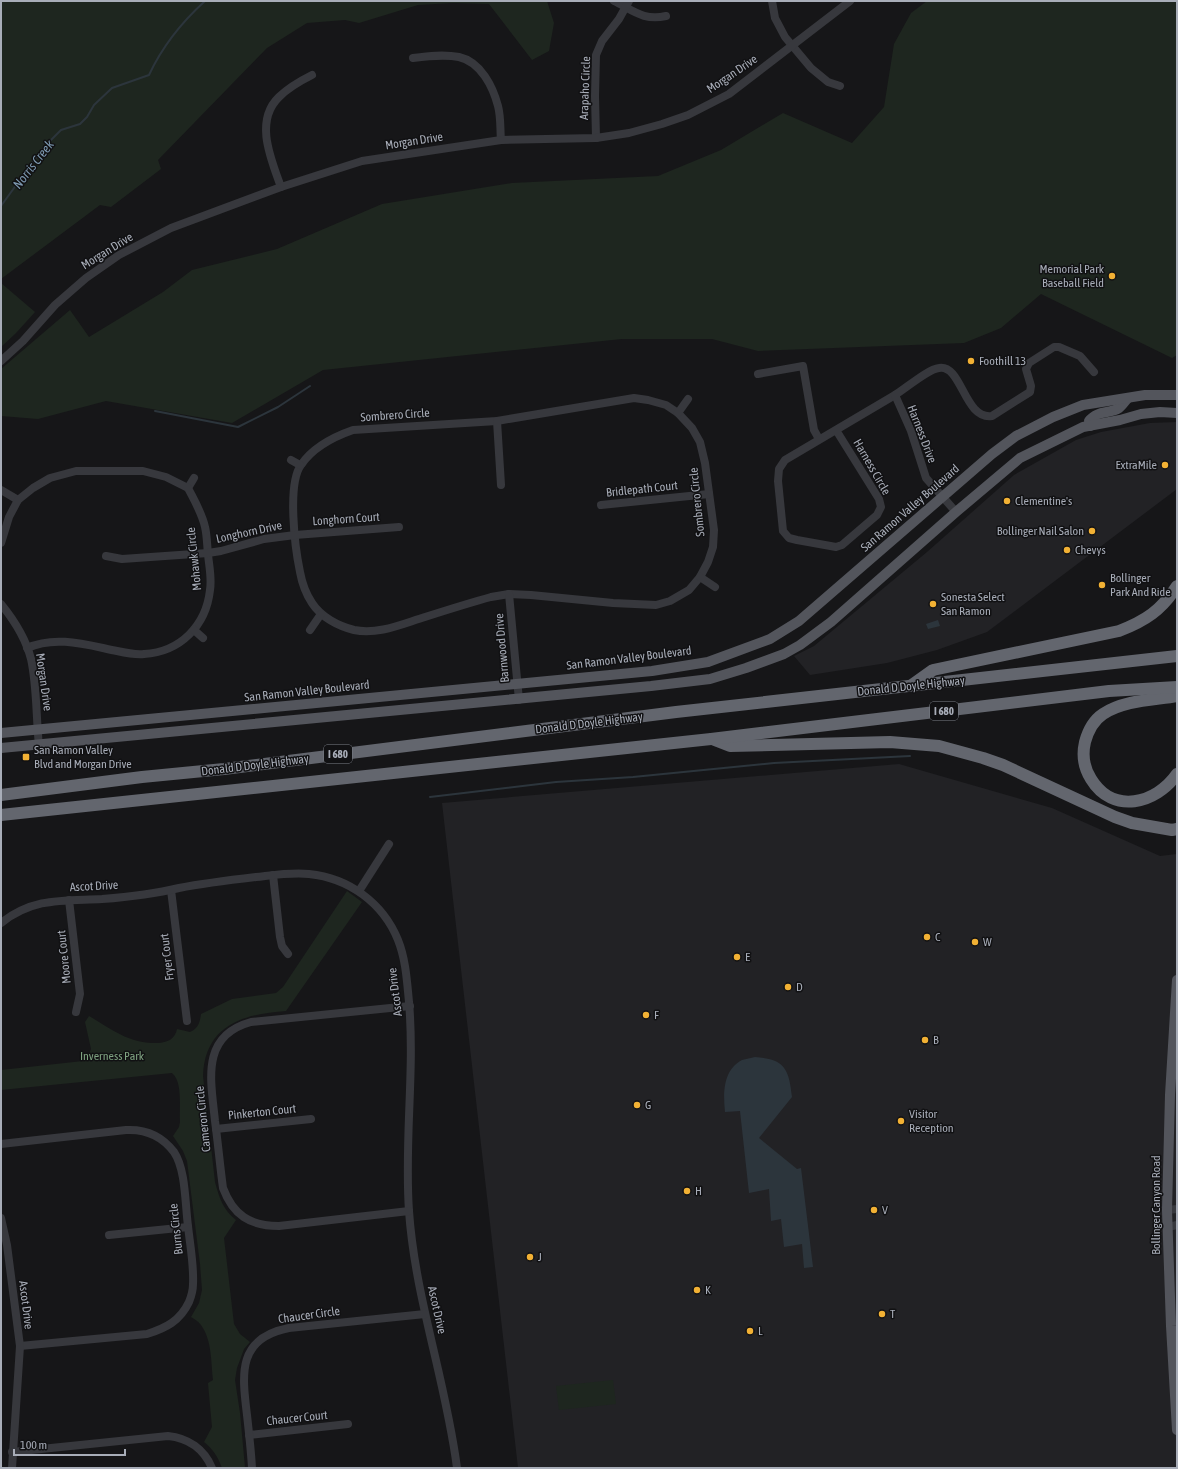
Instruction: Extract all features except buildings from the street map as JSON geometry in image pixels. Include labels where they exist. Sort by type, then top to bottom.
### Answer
[{"type":"highway","points":[[911,686],[933,670],[1119,631],[1138,624],[1161,607],[1177,586]]},
{"type":"highway","name":"Donald D Doyle Highway","points":[[1,794],[240,767],[676,712],[911,686],[1175,654]]},
{"type":"highway","name":"Donald D Doyle Highway","points":[[1,815],[711,739],[1109,691],[1177,687]]},
{"type":"highway","points":[[1177,696],[1114,708],[1103,714],[1094,723],[1087,735],[1083,748],[1083,754],[1088,774],[1094,784],[1102,792],[1112,798],[1123,801],[1134,802],[1145,800],[1158,794],[1167,787],[1177,774]]},
{"type":"highway","points":[[711,739],[730,746],[890,742],[939,746],[977,756],[1003,765],[1115,817],[1132,823],[1172,830],[1177,829]]},
{"type":"main road","name":"San Ramon Valley Boulevard","points":[[1,733],[652,671],[701,663],[770,639],[799,621],[992,454],[1016,436],[1053,417],[1083,405],[1145,394],[1177,395]]},
{"type":"main road","points":[[1090,426],[1089,421],[1092,417],[1119,408],[1128,398]]},
{"type":"main road","points":[[1,748],[38,746],[519,700],[710,679],[784,654],[800,645],[831,622],[1020,458],[1082,427],[1120,420],[1141,414],[1160,412],[1177,413]]},
{"type":"main road","name":"Bollinger Canyon Road","points":[[1177,980],[1170,1095],[1172,1210],[1171,1326],[1177,1430]]},
{"type":"street","points":[[614,1],[627,4],[638,14],[647,18],[666,16]]},
{"type":"street","points":[[772,1],[775,18],[785,37],[812,68],[828,82],[840,86]]},
{"type":"street","name":"Morgan Drive","points":[[1,361],[23,341],[65,296],[86,278],[119,255],[172,228],[281,187],[362,161],[501,140],[596,138],[629,133],[662,124],[688,115],[729,94],[850,1]]},
{"type":"street","name":"Arapaho Circle","points":[[596,138],[596,55],[602,41],[619,19],[627,4]]},
{"type":"street","points":[[413,58],[437,55],[460,57],[478,66],[490,84],[498,107],[501,140]]},
{"type":"street","points":[[281,187],[270,156],[266,136],[268,114],[278,98],[294,85],[312,75]]},
{"type":"street","name":"Harness Drive","points":[[956,512],[926,478],[911,431],[895,396],[932,370],[940,367],[947,369],[952,373],[970,403],[985,417],[992,416],[1030,392],[1031,386],[1026,369],[1029,363],[1054,347],[1059,346],[1080,356],[1094,372]]},
{"type":"street","points":[[758,374],[802,366],[814,430],[819,439]]},
{"type":"street","name":"Harness Circle","points":[[836,430],[879,499],[880,507],[877,515],[842,545],[836,548],[789,538],[783,531],[778,481],[779,469],[785,460],[819,439],[895,396]]},
{"type":"street","name":"Sombrero Circle","points":[[634,398],[666,405],[678,413],[692,428],[700,442],[714,530],[713,547],[708,562],[700,577],[689,590],[670,601],[656,605],[613,603],[531,594],[509,594],[491,597],[386,629],[367,631],[354,630],[335,623],[321,614],[306,592],[300,572],[295,535],[293,506],[294,485],[300,465],[322,444],[336,436],[353,430],[497,421],[634,398]]},
{"type":"street","points":[[678,413],[688,399]]},
{"type":"street","points":[[497,421],[500,485]]},
{"type":"street","points":[[291,460],[300,465]]},
{"type":"street","points":[[1,543],[18,500],[33,488],[50,478],[76,471],[143,471],[166,477],[188,488],[194,478]]},
{"type":"street","name":"Mohawk Circle","points":[[27,648],[47,642],[65,642],[144,654],[158,652],[173,647],[188,637],[203,615],[209,597],[210,577],[205,527],[188,488]]},
{"type":"street","points":[[1,490],[18,500]]},
{"type":"street","name":"Bridlepath Court","points":[[601,505],[709,494]]},
{"type":"street","name":"Longhorn Court","points":[[295,535],[399,527]]},
{"type":"street","name":"Longhorn Drive","points":[[106,556],[122,558],[208,553],[221,551],[264,539],[295,535]]},
{"type":"street","points":[[700,577],[715,587]]},
{"type":"street","name":"Barnwood Drive","points":[[509,594],[519,700]]},
{"type":"street","name":"Morgan Drive","points":[[1,604],[12,620],[27,648],[32,668],[38,746]]},
{"type":"street","points":[[310,630],[321,614]]},
{"type":"street","points":[[194,630],[203,638]]},
{"type":"street","points":[[359,891],[389,844]]},
{"type":"street","name":"Ascot Drive","points":[[1,923],[15,913],[33,905],[53,900],[104,899],[171,890],[205,883],[299,873],[325,877],[349,886],[359,891],[378,910],[398,940],[405,965],[410,1006],[412,1044],[408,1146],[409,1212],[413,1254],[447,1410],[457,1468]]},
{"type":"street","points":[[273,875],[280,937],[282,946],[288,954]]},
{"type":"street","name":"Fryer Court","points":[[171,890],[187,1021]]},
{"type":"street","name":"Moore Court","points":[[69,900],[80,994],[76,1012]]},
{"type":"street","name":"Cameron Circle","points":[[409,1212],[279,1226],[264,1225],[250,1221],[234,1210],[222,1188],[210,1065],[218,1045],[230,1031],[243,1024],[410,1006]]},
{"type":"street","name":"Pinkerton Court","points":[[216,1129],[311,1119]]},
{"type":"street","name":"Burns Circle","points":[[1,1144],[126,1130],[139,1130],[152,1134],[166,1144],[178,1159],[182,1176],[188,1227],[193,1285],[190,1301],[181,1316],[164,1329],[147,1334],[20,1346]]},
{"type":"street","name":"Ascot Drive","points":[[1,1218],[20,1346],[12,1468]]},
{"type":"street","points":[[109,1235],[188,1227]]},
{"type":"street","name":"Chaucer Circle","points":[[252,1468],[243,1385],[245,1366],[252,1349],[265,1336],[279,1330],[289,1328],[425,1314]]},
{"type":"street","name":"Chaucer Court","points":[[249,1435],[348,1424]]},
{"type":"street","points":[[12,1452],[168,1436],[183,1439],[198,1448],[204,1454],[212,1468]]},
{"type":"shaded area","points":[[1177,422],[1177,489],[987,632],[937,650],[887,663],[810,675],[794,656],[814,646],[927,552],[1014,475],[1076,440],[1101,432],[1150,423]]},
{"type":"shaded area","points":[[938,620],[940,626],[928,629],[926,624]]},
{"type":"shaded area","points":[[899,764],[1052,808],[1160,856],[1177,854],[1177,1468],[518,1468],[442,803]]},
{"type":"shaded area","points":[[755,1057],[773,1060],[779,1063],[784,1067],[789,1079],[792,1097],[759,1138],[797,1169],[801,1168],[813,1267],[804,1268],[802,1244],[784,1247],[781,1219],[771,1221],[769,1189],[749,1193],[740,1111],[725,1112],[724,1090],[731,1070],[742,1060]]},
{"type":"green space","points":[[1,1],[547,1],[554,23],[549,51],[532,60],[489,4],[453,3],[418,5],[359,23],[345,20],[307,23],[267,48],[158,160],[161,169],[111,207],[100,205],[1,279]]},
{"type":"green space","points":[[927,1],[1177,1],[1177,355],[1172,358],[1041,294],[1001,328],[964,343],[758,351],[712,339],[622,339],[323,370],[232,423],[106,401],[38,419],[1,416],[1,369],[70,310],[89,337],[163,292],[192,270],[277,249],[382,204],[512,183],[658,176],[721,150],[783,113],[852,143],[884,107],[894,44],[911,13]]},
{"type":"green space","points":[[1,283],[35,312],[1,347]]},
{"type":"green space","name":"Inverness Park","points":[[347,891],[362,902],[286,1011],[255,1015],[241,1019],[229,1026],[219,1034],[211,1045],[205,1059],[203,1076],[215,1182],[225,1208],[236,1220],[224,1238],[234,1324],[240,1334],[250,1342],[244,1349],[237,1368],[235,1380],[240,1413],[245,1468],[222,1468],[215,1454],[204,1442],[212,1427],[208,1383],[213,1380],[209,1344],[205,1331],[197,1321],[191,1317],[199,1303],[202,1290],[187,1161],[183,1151],[173,1136],[179,1127],[180,1122],[180,1096],[178,1082],[172,1073],[1,1090],[1,1070],[83,1061],[91,1049],[85,1022],[89,1016],[130,1039],[148,1043],[159,1043],[171,1039],[175,1035],[177,1029],[190,1032],[193,1031],[198,1025],[201,1014],[232,999],[276,993],[283,987]]},
{"type":"green space","points":[[613,1380],[616,1404],[559,1410],[556,1386]]},
{"type":"waterway","name":"Norris Creek","points":[[1,206],[43,148],[61,130],[80,124],[87,117],[94,105],[112,88],[149,75],[160,54],[174,35],[205,1]]},
{"type":"waterway","points":[[155,411],[238,427],[278,407],[310,386]]},
{"type":"waterway","points":[[430,797],[556,782],[633,777],[774,763],[910,756]]},
{"type":"place","name":"Memorial Park Baseball Field","points":[[1112,276]]},
{"type":"place","name":"Foothill 13","points":[[971,361]]},
{"type":"place","name":"ExtraMile","points":[[1165,465]]},
{"type":"place","name":"Clementine's","points":[[1007,501]]},
{"type":"place","name":"Bollinger Nail Salon","points":[[1092,531]]},
{"type":"place","name":"Chevys","points":[[1067,550]]},
{"type":"place","name":"Bollinger Park And Ride","points":[[1102,585]]},
{"type":"place","name":"Sonesta Select San Ramon","points":[[933,604]]},
{"type":"place","name":"San Ramon Valley Blvd and Morgan Drive","points":[[26,757]]},
{"type":"place","name":"C","points":[[927,937]]},
{"type":"place","name":"W","points":[[975,942]]},
{"type":"place","name":"E","points":[[737,957]]},
{"type":"place","name":"D","points":[[788,987]]},
{"type":"place","name":"F","points":[[646,1015]]},
{"type":"place","name":"B","points":[[925,1040]]},
{"type":"place","name":"G","points":[[637,1105]]},
{"type":"place","name":"Visitor Reception","points":[[901,1121]]},
{"type":"place","name":"H","points":[[687,1191]]},
{"type":"place","name":"V","points":[[874,1210]]},
{"type":"place","name":"J","points":[[530,1257]]},
{"type":"place","name":"K","points":[[697,1290]]},
{"type":"place","name":"T","points":[[882,1314]]},
{"type":"place","name":"L","points":[[750,1331]]}]
